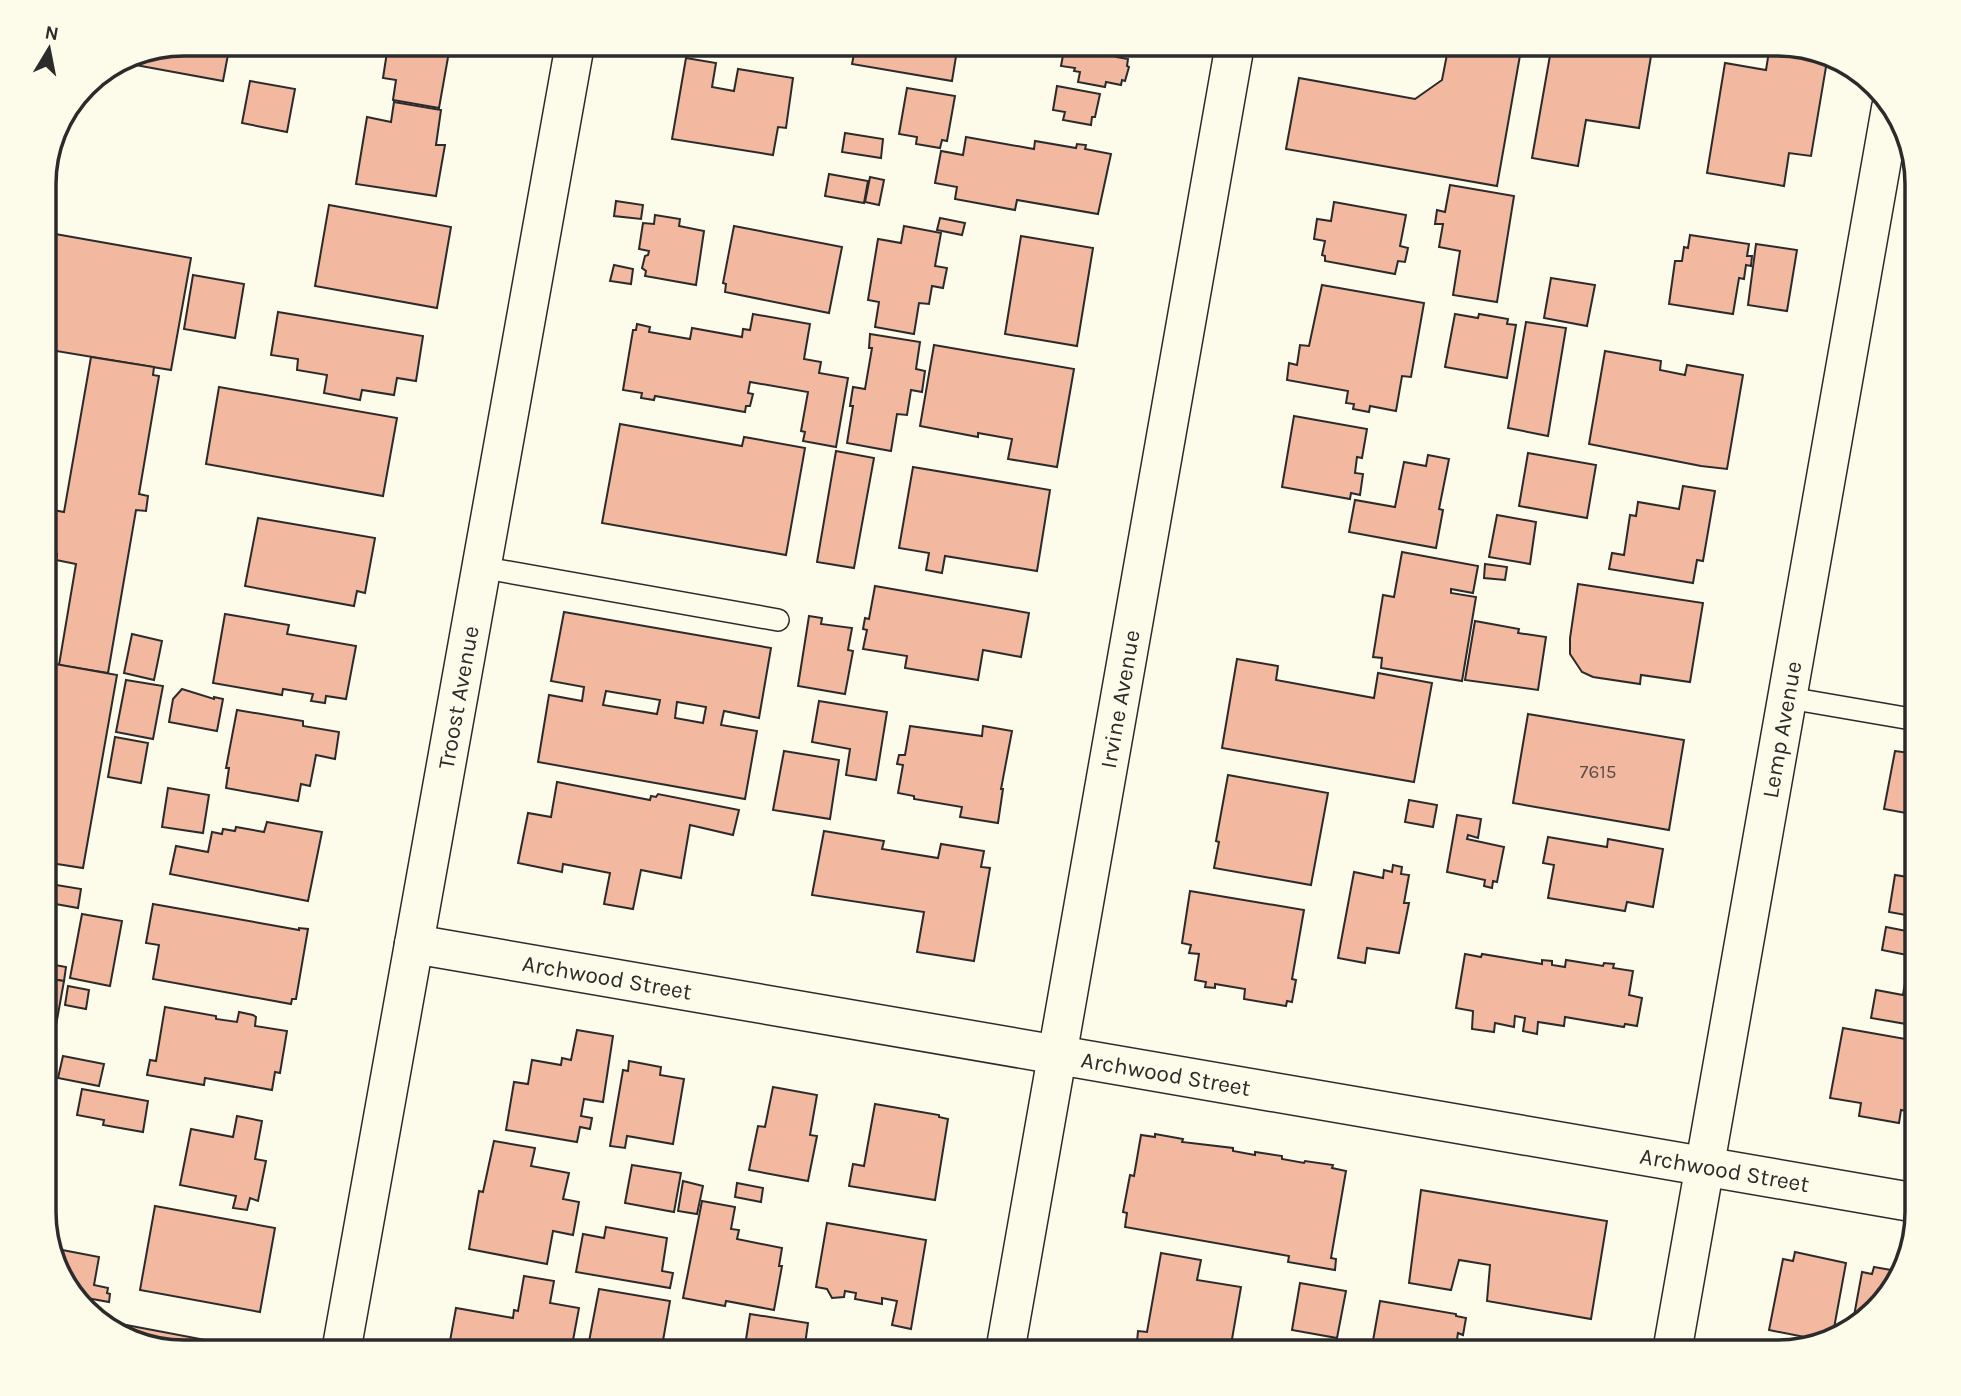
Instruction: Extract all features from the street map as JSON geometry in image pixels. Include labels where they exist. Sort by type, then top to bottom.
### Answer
[{"type":"street","name":"Troost Avenue","points":[[343,1340],[573,56]]},
{"type":"street","name":"Irvine Avenue","points":[[1007,1340],[1233,56]]},
{"type":"street","name":"Lemp Avenue","points":[[1674,1340],[1889,121]]},
{"type":"street","name":"Archwood Street","points":[[414,944],[1905,1201]]},
{"type":"lane","points":[[480,567],[778,620]]},
{"type":"lane","points":[[1789,698],[1905,718]]},
{"type":"building","points":[[228,56],[223,81],[137,65],[168,57]]},
{"type":"building","points":[[386,56],[448,56],[439,108],[393,100],[396,80],[383,78]]},
{"type":"building","points":[[854,56],[956,56],[952,81],[852,64]]},
{"type":"building","points":[[1063,56],[1116,56],[1128,59],[1129,67],[1121,85],[1106,82],[1105,87],[1078,82],[1080,72],[1074,71],[1075,68],[1061,66]]},
{"type":"building","points":[[1447,56],[1520,56],[1497,186],[1286,149],[1299,78],[1415,99],[1442,80]]},
{"type":"building","points":[[1550,56],[1651,56],[1639,128],[1586,120],[1578,166],[1532,158]]},
{"type":"building","points":[[1768,56],[1793,57],[1826,66],[1811,156],[1789,153],[1784,186],[1707,173],[1725,63],[1766,70]]},
{"type":"building","points":[[686,58],[716,63],[712,87],[734,91],[738,69],[793,78],[786,128],[778,127],[773,155],[672,139]]},
{"type":"building","points":[[250,81],[295,89],[287,132],[242,123]]},
{"type":"building","points":[[1057,86],[1100,94],[1091,125],[1063,120],[1065,112],[1053,110]]},
{"type":"building","points":[[907,88],[955,96],[947,141],[942,140],[940,148],[916,144],[917,137],[899,134]]},
{"type":"building","points":[[394,102],[441,110],[436,145],[445,145],[436,196],[356,184],[367,117],[391,122]]},
{"type":"building","points":[[845,133],[883,139],[881,158],[842,152]]},
{"type":"building","points":[[966,137],[1034,149],[1035,141],[1076,148],[1077,144],[1086,145],[1085,149],[1111,154],[1098,214],[1017,200],[1015,210],[955,199],[957,187],[935,183],[941,151],[963,155]]},
{"type":"building","points":[[829,174],[868,181],[864,203],[825,196]]},
{"type":"building","points":[[870,177],[884,180],[879,205],[865,202]]},
{"type":"building","points":[[1450,185],[1514,196],[1497,302],[1453,295],[1460,251],[1439,247],[1443,224],[1435,224],[1437,210],[1445,212]]},
{"type":"building","points":[[616,201],[643,205],[641,219],[614,216]]},
{"type":"building","points":[[1334,202],[1406,215],[1400,246],[1408,248],[1405,262],[1398,261],[1395,274],[1325,261],[1325,256],[1322,255],[1325,241],[1314,239],[1317,219],[1331,221]]},
{"type":"building","points":[[329,205],[451,227],[437,308],[315,286]]},
{"type":"building","points":[[655,215],[680,219],[679,226],[704,231],[696,285],[645,276],[646,271],[642,268],[649,251],[639,249],[643,223],[654,224]]},
{"type":"building","points":[[940,218],[965,223],[962,235],[937,230]]},
{"type":"building","points":[[734,226],[842,247],[829,313],[725,292],[726,284],[723,283]]},
{"type":"building","points":[[904,226],[941,233],[935,266],[947,268],[943,288],[932,286],[929,304],[919,303],[914,334],[875,327],[879,302],[868,300],[878,239],[901,243]]},
{"type":"building","points":[[56,234],[191,258],[171,370],[56,351]]},
{"type":"building","points":[[1690,235],[1749,244],[1747,256],[1752,256],[1751,266],[1746,265],[1744,279],[1739,278],[1733,314],[1669,304],[1675,261],[1682,261],[1684,247],[1688,248]]},
{"type":"building","points":[[1021,236],[1093,248],[1077,346],[1005,334]]},
{"type":"building","points":[[1756,244],[1797,250],[1787,311],[1748,305]]},
{"type":"building","points":[[614,265],[633,269],[631,284],[610,281]]},
{"type":"building","points":[[193,275],[244,284],[235,338],[184,329]]},
{"type":"building","points":[[1551,278],[1595,285],[1587,326],[1544,318]]},
{"type":"building","points":[[1322,285],[1424,303],[1411,377],[1402,376],[1396,411],[1370,406],[1369,412],[1353,409],[1354,404],[1346,403],[1348,391],[1287,380],[1289,363],[1297,365],[1300,345],[1309,346]]},
{"type":"building","points":[[278,312],[423,336],[416,381],[397,378],[394,395],[362,390],[360,400],[324,393],[327,375],[297,370],[298,359],[271,355]]},
{"type":"building","points":[[753,314],[810,324],[804,359],[821,362],[819,373],[848,378],[836,447],[803,441],[805,432],[801,431],[808,392],[750,382],[748,393],[753,394],[750,406],[746,406],[745,412],[655,396],[654,400],[641,398],[642,393],[623,390],[633,330],[636,330],[637,324],[650,327],[649,332],[690,339],[692,328],[742,337],[743,329],[750,330]]},
{"type":"building","points":[[1455,314],[1478,318],[1479,314],[1508,319],[1507,324],[1516,325],[1507,378],[1445,367]]},
{"type":"building","points":[[1526,322],[1566,328],[1548,436],[1508,428]]},
{"type":"building","points":[[870,334],[920,342],[916,369],[925,371],[922,392],[911,390],[907,415],[897,414],[891,451],[847,443],[853,387],[865,389],[872,348],[869,348]]},
{"type":"building","points":[[934,345],[1074,369],[1057,467],[1008,459],[1012,439],[978,433],[978,437],[920,426]]},
{"type":"building","points":[[1605,351],[1661,361],[1660,370],[1685,375],[1687,365],[1743,375],[1727,469],[1589,444]]},
{"type":"building","points":[[91,357],[154,367],[153,375],[159,376],[139,494],[148,496],[146,511],[136,510],[108,673],[59,665],[76,564],[56,560],[56,511],[64,512]]},
{"type":"building","points":[[219,387],[397,418],[383,496],[206,464]]},
{"type":"building","points":[[1294,416],[1367,429],[1362,458],[1357,457],[1355,473],[1363,474],[1360,495],[1351,493],[1350,499],[1282,487]]},
{"type":"building","points":[[620,424],[742,446],[744,437],[805,448],[786,555],[602,523]]},
{"type":"building","points":[[836,451],[874,458],[854,568],[817,562]]},
{"type":"building","points":[[1528,453],[1596,465],[1587,518],[1519,506]]},
{"type":"building","points":[[1428,455],[1449,459],[1439,509],[1443,510],[1436,548],[1349,532],[1355,500],[1395,507],[1404,462],[1426,466]]},
{"type":"building","points":[[913,467],[1050,490],[1037,571],[945,556],[942,573],[926,570],[929,553],[899,548]]},
{"type":"building","points":[[1683,486],[1715,491],[1703,561],[1697,560],[1693,583],[1609,569],[1612,553],[1624,555],[1630,515],[1636,516],[1638,502],[1679,509]]},
{"type":"building","points":[[1497,515],[1536,522],[1530,564],[1489,557]]},
{"type":"building","points":[[258,518],[375,538],[365,593],[357,591],[354,606],[245,586]]},
{"type":"building","points":[[1402,552],[1478,566],[1473,593],[1451,589],[1451,593],[1476,597],[1462,681],[1381,668],[1382,658],[1373,657],[1383,595],[1394,597]]},
{"type":"building","points":[[1485,564],[1507,567],[1505,580],[1484,578]]},
{"type":"building","points":[[1578,584],[1703,603],[1690,682],[1641,675],[1640,684],[1593,677],[1582,672],[1570,654]]},
{"type":"building","points":[[875,586],[1029,613],[1021,657],[983,650],[978,680],[905,668],[907,656],[863,649],[867,630],[863,629],[865,618],[869,619]]},
{"type":"building","points":[[564,612],[771,648],[759,718],[724,711],[721,725],[757,731],[745,799],[538,762],[549,695],[582,701],[584,687],[551,681]],"holes":[[[606,691],[660,700],[657,714],[603,705]],[[677,702],[706,707],[703,723],[675,718]]]},
{"type":"building","points":[[225,614],[289,625],[287,634],[356,646],[346,699],[326,696],[325,703],[311,701],[313,694],[283,689],[282,695],[213,683]]},
{"type":"building","points":[[809,616],[822,618],[821,624],[852,628],[848,650],[853,651],[845,694],[798,686]]},
{"type":"building","points":[[1475,621],[1519,629],[1518,633],[1546,637],[1538,690],[1465,680]]},
{"type":"building","points":[[132,634],[162,641],[154,680],[124,673]]},
{"type":"building","points":[[1237,659],[1278,666],[1276,680],[1374,698],[1378,673],[1432,683],[1414,782],[1222,748]]},
{"type":"building","points":[[56,664],[117,675],[83,868],[56,864]]},
{"type":"building","points":[[126,680],[163,686],[153,739],[116,732]]},
{"type":"building","points":[[182,689],[214,699],[223,699],[217,731],[169,722],[173,699]]},
{"type":"building","points":[[819,701],[887,712],[876,780],[846,775],[850,749],[812,742]]},
{"type":"building","points":[[237,710],[303,721],[303,726],[339,732],[335,759],[316,755],[310,786],[301,784],[298,801],[226,788],[229,768],[226,768]]},
{"type":"building","points":[[1528,714],[1684,740],[1669,830],[1513,803]]},
{"type":"building","points":[[910,726],[982,736],[983,726],[1012,731],[1001,789],[998,823],[960,817],[962,807],[914,799],[914,796],[898,793],[903,765],[897,764],[899,755],[905,755]]},
{"type":"building","points":[[115,737],[148,743],[141,783],[108,777]]},
{"type":"building","points":[[784,751],[839,760],[830,819],[773,810]]},
{"type":"building","points":[[1895,751],[1905,752],[1905,813],[1884,809]]},
{"type":"building","points":[[1228,775],[1328,793],[1311,885],[1214,868]]},
{"type":"building","points":[[557,782],[650,800],[651,796],[656,797],[658,794],[739,810],[733,835],[690,825],[681,878],[641,870],[633,909],[604,904],[610,873],[563,864],[562,872],[518,863],[528,813],[551,817]]},
{"type":"building","points":[[168,788],[209,795],[203,833],[162,827]]},
{"type":"building","points":[[1409,800],[1437,805],[1433,827],[1405,822]]},
{"type":"building","points":[[1457,815],[1481,819],[1478,838],[1468,835],[1467,839],[1504,847],[1497,882],[1493,881],[1492,888],[1484,886],[1485,880],[1447,872]]},
{"type":"building","points":[[267,822],[322,832],[308,901],[170,874],[176,846],[208,852],[212,832],[222,834],[223,829],[235,831],[236,827],[264,832]]},
{"type":"building","points":[[824,831],[884,841],[882,849],[938,858],[941,844],[984,851],[981,867],[990,868],[974,961],[917,952],[924,912],[812,895]]},
{"type":"building","points":[[1548,837],[1607,847],[1608,839],[1663,849],[1653,907],[1627,902],[1625,911],[1548,898],[1554,865],[1543,863]]},
{"type":"building","points":[[1393,865],[1402,867],[1401,874],[1409,875],[1404,903],[1409,903],[1399,953],[1367,948],[1365,963],[1338,958],[1354,872],[1383,878],[1384,870],[1392,872]]},
{"type":"building","points":[[1895,875],[1905,877],[1905,915],[1889,912]]},
{"type":"building","points":[[56,885],[81,889],[78,908],[56,904]]},
{"type":"building","points":[[1190,891],[1304,910],[1292,979],[1296,980],[1292,1002],[1287,1001],[1286,1006],[1244,999],[1245,989],[1215,984],[1215,988],[1205,987],[1206,982],[1195,980],[1199,954],[1189,953],[1191,945],[1182,943]]},
{"type":"building","points":[[153,904],[299,930],[308,929],[296,999],[292,999],[291,1004],[153,979],[159,945],[146,943]]},
{"type":"building","points":[[82,914],[122,921],[110,986],[70,978]]},
{"type":"building","points":[[1886,927],[1905,931],[1905,955],[1882,950]]},
{"type":"building","points":[[1465,954],[1481,957],[1482,954],[1542,964],[1542,960],[1552,961],[1552,965],[1565,967],[1566,960],[1603,966],[1604,963],[1614,964],[1613,968],[1633,971],[1629,995],[1642,998],[1637,1026],[1625,1024],[1624,1027],[1565,1017],[1564,1026],[1538,1022],[1537,1034],[1523,1031],[1525,1018],[1515,1016],[1514,1027],[1495,1023],[1494,1032],[1472,1029],[1473,1011],[1456,1008]]},
{"type":"building","points":[[56,965],[66,967],[64,981],[56,980]]},
{"type":"building","points":[[56,980],[64,981],[56,1025]]},
{"type":"building","points":[[1905,983],[1905,1024],[1871,1018],[1876,990],[1903,995]]},
{"type":"building","points":[[68,986],[89,990],[86,1009],[65,1005]]},
{"type":"building","points":[[165,1007],[237,1022],[239,1012],[256,1017],[255,1026],[287,1031],[280,1073],[275,1072],[272,1090],[205,1078],[204,1085],[147,1075],[150,1060],[156,1061]]},
{"type":"building","points":[[1843,1028],[1905,1039],[1905,1111],[1901,1110],[1899,1123],[1859,1116],[1861,1103],[1830,1098]]},
{"type":"building","points":[[577,1030],[613,1036],[603,1102],[584,1099],[581,1116],[592,1118],[590,1129],[580,1127],[577,1142],[506,1130],[514,1082],[528,1084],[532,1060],[561,1065],[562,1058],[571,1060]]},
{"type":"building","points":[[63,1056],[104,1064],[99,1086],[58,1078]]},
{"type":"building","points":[[629,1061],[661,1067],[660,1075],[684,1079],[673,1144],[627,1136],[625,1148],[610,1146],[623,1070],[628,1071]]},
{"type":"building","points":[[773,1087],[817,1095],[810,1135],[817,1136],[808,1181],[749,1170],[758,1126],[765,1127]]},
{"type":"building","points":[[82,1089],[148,1101],[143,1132],[103,1125],[104,1120],[77,1115]]},
{"type":"building","points":[[875,1104],[939,1115],[948,1119],[935,1200],[849,1186],[853,1164],[864,1166]]},
{"type":"building","points":[[237,1116],[262,1121],[255,1159],[266,1161],[258,1201],[250,1198],[247,1210],[233,1208],[236,1196],[180,1185],[191,1129],[233,1137]]},
{"type":"building","points":[[1155,1134],[1183,1139],[1182,1142],[1233,1148],[1233,1151],[1255,1155],[1255,1152],[1304,1163],[1333,1165],[1332,1168],[1346,1171],[1331,1258],[1336,1259],[1335,1270],[1288,1262],[1289,1256],[1125,1227],[1127,1213],[1123,1212],[1130,1175],[1134,1176],[1141,1135],[1155,1137]]},
{"type":"building","points":[[494,1141],[535,1148],[531,1166],[569,1173],[563,1199],[579,1202],[573,1235],[553,1231],[547,1264],[469,1249],[479,1191],[483,1192]]},
{"type":"building","points":[[632,1165],[681,1173],[674,1212],[625,1203]]},
{"type":"building","points":[[683,1181],[703,1186],[697,1214],[678,1211]]},
{"type":"building","points":[[737,1183],[763,1188],[761,1202],[735,1197]]},
{"type":"building","points":[[1421,1190],[1607,1221],[1591,1319],[1487,1301],[1490,1265],[1459,1260],[1451,1290],[1409,1283]]},
{"type":"building","points":[[702,1201],[735,1207],[731,1229],[739,1230],[737,1239],[782,1248],[779,1266],[782,1266],[774,1310],[726,1301],[725,1306],[683,1298]]},
{"type":"building","points":[[155,1206],[275,1228],[260,1312],[140,1290]]},
{"type":"building","points":[[827,1223],[926,1240],[911,1329],[892,1325],[897,1301],[882,1298],[882,1304],[855,1299],[856,1293],[845,1291],[844,1297],[832,1298],[827,1289],[816,1287]]},
{"type":"building","points":[[606,1227],[667,1238],[662,1271],[673,1273],[670,1288],[576,1272],[583,1234],[604,1238]]},
{"type":"building","points":[[62,1250],[99,1257],[94,1285],[108,1288],[109,1302],[92,1299],[73,1276]]},
{"type":"building","points":[[1795,1252],[1846,1263],[1834,1326],[1805,1337],[1769,1330],[1783,1259],[1793,1261]]},
{"type":"building","points":[[1161,1253],[1201,1260],[1197,1280],[1241,1287],[1232,1340],[1137,1340],[1138,1331],[1147,1332]]},
{"type":"building","points":[[1874,1267],[1891,1270],[1873,1296],[1855,1313],[1862,1272],[1872,1274]]},
{"type":"building","points":[[524,1276],[554,1281],[550,1303],[579,1308],[573,1340],[450,1340],[456,1308],[513,1318],[514,1310],[518,1311]]},
{"type":"building","points":[[1300,1283],[1346,1291],[1337,1338],[1292,1330]]},
{"type":"building","points":[[599,1289],[670,1301],[663,1340],[589,1340]]},
{"type":"building","points":[[1380,1301],[1466,1318],[1463,1335],[1458,1333],[1457,1340],[1373,1340]]},
{"type":"building","points":[[750,1314],[808,1323],[806,1340],[746,1340]]},
{"type":"building","points":[[123,1324],[205,1340],[159,1338]]}]
